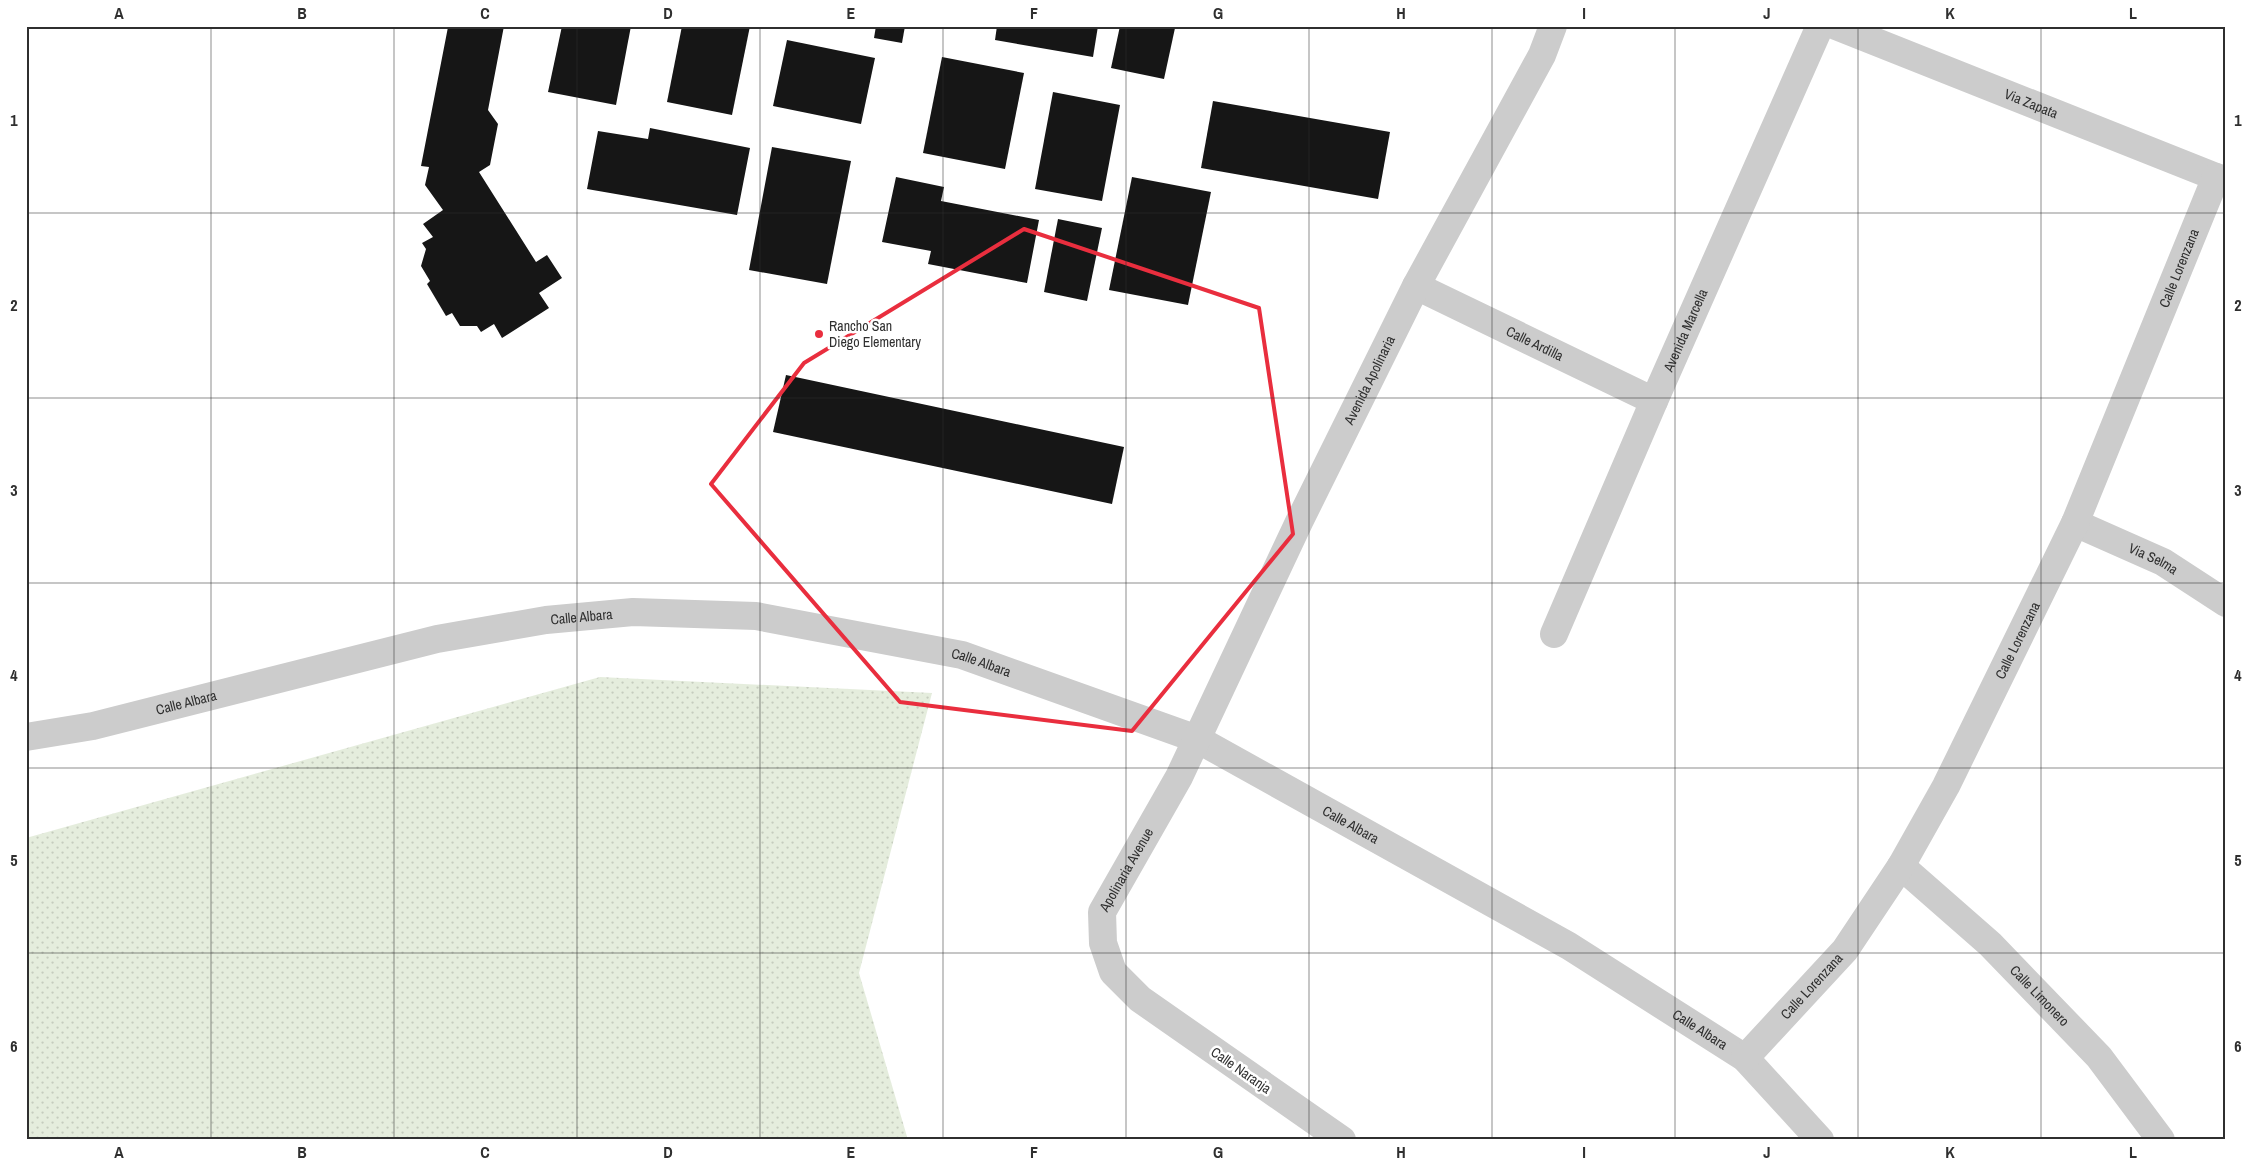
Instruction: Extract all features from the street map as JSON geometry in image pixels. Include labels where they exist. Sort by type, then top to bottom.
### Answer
[{"type":"street","name":"Avenida Apolinaria","points":[[1197,739],[1299,522],[1416,286],[1542,55],[1553,26]]},
{"type":"street","name":"Avenida Marcella","points":[[1554,634],[1654,401],[1820,26]]},
{"type":"street","name":"Via Zapata","points":[[1836,26],[2221,180]]},
{"type":"street","name":"Calle Lorenzana","points":[[1744,1058],[1844,950],[1901,866],[1946,786],[2075,523],[2221,180]]},
{"type":"street","name":"Calle Ardilla","points":[[1416,286],[1654,401]]},
{"type":"street","name":"Via Selma","points":[[2075,523],[2163,562],[2226,603]]},
{"type":"street","name":"Calle Albara","points":[[26,737],[93,726],[437,639],[546,620],[633,612],[756,616],[962,655],[1197,739],[1569,946],[1744,1058],[1820,1140]]},
{"type":"street","name":"Apolinaria Avenue","points":[[1140,999],[1113,972],[1103,943],[1102,912],[1179,777],[1197,739]]},
{"type":"street","name":"Calle Limonero","points":[[1901,866],[1990,944],[2099,1056],[2161,1140]]},
{"type":"street","name":"Calle Naranja","points":[[1140,999],[1342,1140]]},
{"type":"highlighted area","points":[[1024,229],[1259,308],[1293,534],[1132,731],[900,702],[711,484],[804,363]]},
{"type":"green space","points":[[600,677],[932,693],[859,973],[908,1140],[26,1140],[26,838]]},
{"type":"building","points":[[454,26],[504,26],[488,110],[498,124],[490,165],[479,172],[536,262],[547,255],[562,278],[539,293],[549,308],[502,338],[494,324],[481,332],[477,326],[460,326],[452,313],[446,316],[427,284],[430,281],[421,266],[426,249],[422,243],[433,237],[423,224],[443,210],[425,185],[429,167],[421,166],[448,27],[454,28]]},
{"type":"building","points":[[562,26],[631,26],[616,105],[548,92]]},
{"type":"building","points":[[682,26],[750,26],[732,115],[667,102]]},
{"type":"building","points":[[876,26],[905,26],[902,43],[874,38]]},
{"type":"building","points":[[997,26],[1098,26],[1093,57],[995,40]]},
{"type":"building","points":[[1120,26],[1175,28],[1164,79],[1111,68]]},
{"type":"building","points":[[787,40],[875,58],[861,124],[773,106]]},
{"type":"building","points":[[942,57],[1024,73],[1005,169],[923,153]]},
{"type":"building","points":[[1053,92],[1120,105],[1102,201],[1035,189]]},
{"type":"building","points":[[1213,101],[1390,132],[1378,199],[1201,168]]},
{"type":"building","points":[[650,128],[750,148],[737,215],[587,189],[598,131],[648,139]]},
{"type":"building","points":[[772,147],[851,161],[827,284],[749,270]]},
{"type":"building","points":[[896,177],[944,187],[941,201],[1039,220],[1027,283],[928,264],[931,251],[882,242]]},
{"type":"building","points":[[1132,177],[1211,192],[1188,305],[1109,290]]},
{"type":"building","points":[[1058,219],[1102,228],[1087,301],[1044,292]]},
{"type":"building","points":[[786,375],[1124,447],[1112,504],[773,432]]},
{"type":"place","name":"Rancho San Diego Elementary","points":[[819,334]]}]
